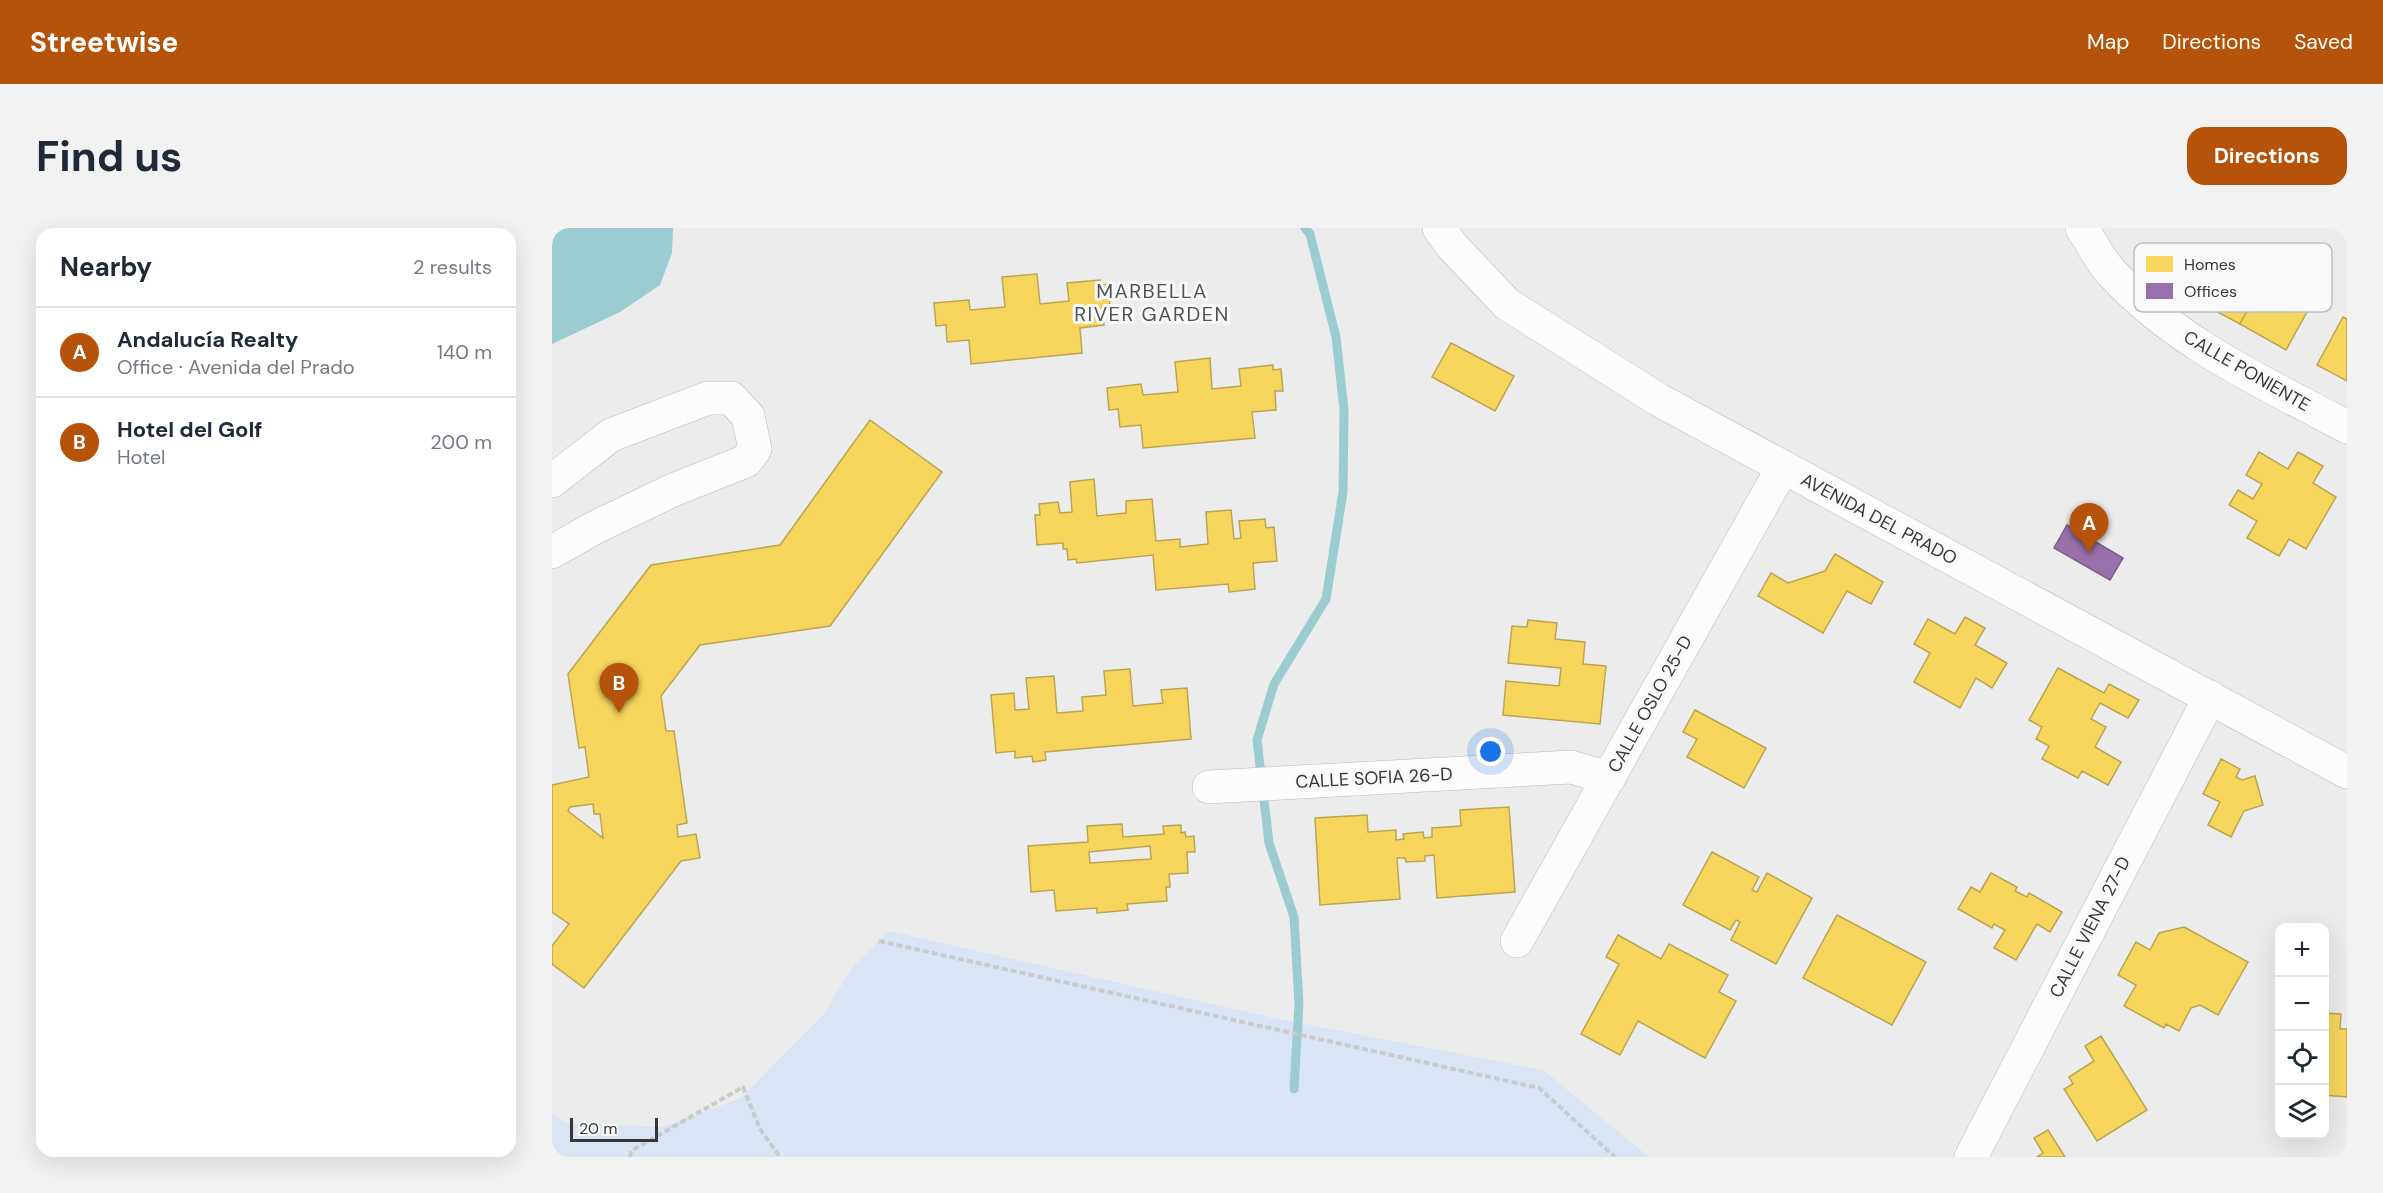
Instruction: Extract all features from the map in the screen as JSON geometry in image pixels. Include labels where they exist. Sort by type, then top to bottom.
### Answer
[{"type":"street","name":"AVENIDA DEL PRADO","points":[[1439,228],[1452,246],[1507,304],[1659,400],[2347,772]]},
{"type":"street","name":"CALLE PONIENTE","points":[[2082,228],[2108,269],[2134,295]]},
{"type":"street","name":"CALLE PONIENTE","points":[[2151,312],[2199,347],[2347,427]]},
{"type":"street","points":[[552,481],[611,435],[708,398],[731,398],[748,416],[755,449],[746,461],[673,490],[594,528],[552,552]]},
{"type":"street","name":"CALLE OSLO 25-D","points":[[1517,941],[1783,467]]},
{"type":"street","name":"CALLE VIENA 27-D","points":[[1971,1157],[2210,697]]},
{"type":"street","name":"CALLE SOFIA 26-D","points":[[1209,787],[1571,767],[1609,778]]},
{"type":"path","points":[[879,941],[1539,1088],[1615,1157]]},
{"type":"path","points":[[630,1157],[631,1151],[743,1087],[760,1129],[780,1157]]},
{"type":"shaded area","points":[[889,931],[1274,1018],[1543,1070],[1649,1157],[552,1157],[552,1114],[567,1123],[663,1127],[741,1098],[823,1015],[854,965]]},
{"type":"water","points":[[552,228],[673,228],[672,253],[660,285],[620,312],[552,344]]},
{"type":"building: Homes","points":[[1037,274],[1040,304],[1069,301],[1067,283],[1100,280],[1100,285],[1108,284],[1110,306],[1102,306],[1104,325],[1080,328],[1082,353],[971,364],[969,340],[947,342],[946,325],[936,326],[934,303],[969,300],[970,310],[1005,307],[1002,277]]},
{"type":"building: Homes","points":[[2217,312],[2246,312],[2240,324]]},
{"type":"building: Homes","points":[[2246,312],[2307,312],[2286,350],[2240,324]]},
{"type":"building: Homes","points":[[2343,317],[2347,319],[2347,381],[2317,365]]},
{"type":"building: Homes","points":[[1451,343],[1514,376],[1495,411],[1432,377]]},
{"type":"building: Homes","points":[[1210,358],[1212,389],[1241,386],[1239,369],[1273,365],[1273,370],[1281,369],[1283,391],[1275,391],[1276,410],[1252,412],[1255,438],[1143,448],[1141,425],[1120,427],[1118,409],[1109,410],[1107,388],[1141,384],[1143,395],[1178,392],[1175,362]]},
{"type":"building: Homes","points":[[870,420],[942,472],[830,626],[700,645],[661,696],[666,731],[674,731],[687,823],[677,825],[678,837],[696,834],[700,858],[681,861],[584,988],[552,964],[552,946],[569,924],[552,912],[552,785],[589,777],[585,747],[579,748],[568,674],[651,565],[780,545]],"holes":[[[593,804],[594,814],[600,814],[603,838],[568,811],[570,807]]]},
{"type":"building: Homes","points":[[2259,452],[2288,469],[2298,452],[2323,466],[2313,483],[2336,497],[2306,549],[2289,539],[2279,556],[2247,538],[2257,521],[2229,505],[2238,490],[2253,499],[2262,484],[2246,475]]},
{"type":"building: Homes","points":[[1094,479],[1097,516],[1126,513],[1126,501],[1152,499],[1156,541],[1180,539],[1180,547],[1208,544],[1206,512],[1231,510],[1234,539],[1241,538],[1239,521],[1265,519],[1266,528],[1274,527],[1277,561],[1253,563],[1255,589],[1229,592],[1228,584],[1156,590],[1153,555],[1077,563],[1076,559],[1068,560],[1067,549],[1063,549],[1063,543],[1037,545],[1035,515],[1040,515],[1039,504],[1058,502],[1060,513],[1072,512],[1070,482]]},
{"type":"building: Homes","points":[[1835,554],[1883,582],[1871,604],[1847,591],[1823,633],[1758,596],[1771,573],[1788,583],[1825,571]]},
{"type":"building: Homes","points":[[1965,617],[1985,628],[1975,645],[2007,663],[1992,688],[1976,678],[1960,708],[1914,682],[1930,653],[1914,644],[1928,619],[1955,634]]},
{"type":"building: Homes","points":[[1528,620],[1557,623],[1555,639],[1585,642],[1583,664],[1606,666],[1600,724],[1503,715],[1506,681],[1559,686],[1561,668],[1508,663],[1512,626],[1527,627]]},
{"type":"building: Homes","points":[[2058,668],[2104,693],[2109,684],[2139,700],[2128,718],[2100,703],[2091,719],[2106,727],[2095,747],[2121,762],[2108,785],[2082,771],[2078,778],[2042,759],[2049,746],[2036,739],[2042,727],[2029,720]]},
{"type":"building: Homes","points":[[1130,669],[1133,706],[1163,703],[1161,690],[1187,688],[1191,739],[1045,752],[1046,760],[1033,762],[1032,756],[1015,758],[1015,751],[996,753],[991,695],[1014,693],[1015,710],[1029,709],[1026,678],[1054,676],[1057,713],[1083,711],[1082,697],[1106,695],[1104,671]]},
{"type":"building: Homes","points":[[1695,710],[1766,748],[1744,788],[1687,757],[1697,739],[1683,732]]},
{"type":"building: Homes","points":[[2221,759],[2240,769],[2236,777],[2242,780],[2255,776],[2263,805],[2244,811],[2231,837],[2208,825],[2220,802],[2203,794]]},
{"type":"building: Homes","points":[[1509,807],[1515,892],[1437,898],[1434,855],[1425,856],[1425,861],[1406,862],[1405,858],[1397,858],[1400,899],[1320,905],[1315,818],[1367,815],[1368,832],[1396,830],[1396,840],[1404,839],[1403,834],[1423,832],[1424,838],[1432,837],[1432,828],[1461,826],[1460,810]]},
{"type":"building: Homes","points":[[1122,824],[1123,837],[1164,834],[1163,826],[1181,825],[1181,833],[1185,832],[1186,837],[1194,836],[1195,852],[1187,852],[1188,873],[1169,874],[1170,887],[1166,887],[1167,901],[1127,904],[1128,910],[1097,913],[1097,908],[1056,911],[1054,890],[1031,892],[1028,846],[1088,842],[1087,826]],"holes":[[[1150,846],[1151,859],[1090,863],[1089,852]]]},
{"type":"building: Homes","points":[[1712,852],[1759,877],[1752,890],[1757,892],[1767,873],[1812,898],[1776,964],[1731,940],[1740,922],[1736,920],[1730,930],[1683,905]]},
{"type":"building: Homes","points":[[1991,873],[2017,887],[2015,891],[2027,897],[2029,893],[2062,912],[2050,932],[2037,924],[2016,960],[1994,948],[2005,930],[1994,924],[1992,928],[1958,909],[1971,887],[1980,892]]},
{"type":"building: Homes","points":[[1837,915],[1926,962],[1892,1025],[1803,978]]},
{"type":"building: Homes","points":[[2184,927],[2248,962],[2218,1015],[2200,1005],[2191,1008],[2179,1031],[2166,1024],[2164,1028],[2124,1006],[2136,985],[2118,975],[2136,942],[2150,950],[2159,933]]},
{"type":"building: Homes","points":[[1618,935],[1661,959],[1669,944],[1728,975],[1719,992],[1736,1001],[1705,1058],[1638,1021],[1620,1055],[1581,1034],[1619,964],[1606,957]]},
{"type":"building: Homes","points":[[2329,1013],[2341,1014],[2340,1029],[2347,1029],[2347,1097],[2329,1095]]},
{"type":"building: Homes","points":[[2101,1036],[2147,1110],[2097,1141],[2064,1089],[2073,1084],[2069,1077],[2094,1061],[2085,1046]]},
{"type":"building: Homes","points":[[2048,1130],[2065,1157],[2037,1157],[2043,1153],[2034,1138]]},
{"type":"building: Offices","points":[[2067,525],[2123,558],[2110,580],[2054,548]]},
{"type":"waterway","points":[[1294,1089],[1299,1004],[1294,917],[1269,843],[1257,740],[1274,684],[1326,599],[1343,492],[1344,410],[1336,337],[1310,234],[1305,228]]},
{"type":"place","name":"Andalucía Realty","points":[[2089,553]]},
{"type":"place","name":"Hotel del Golf","points":[[619,713]]},
{"type":"district","name":"MARBELLA RIVER GARDEN","points":[[1152,302]]}]
